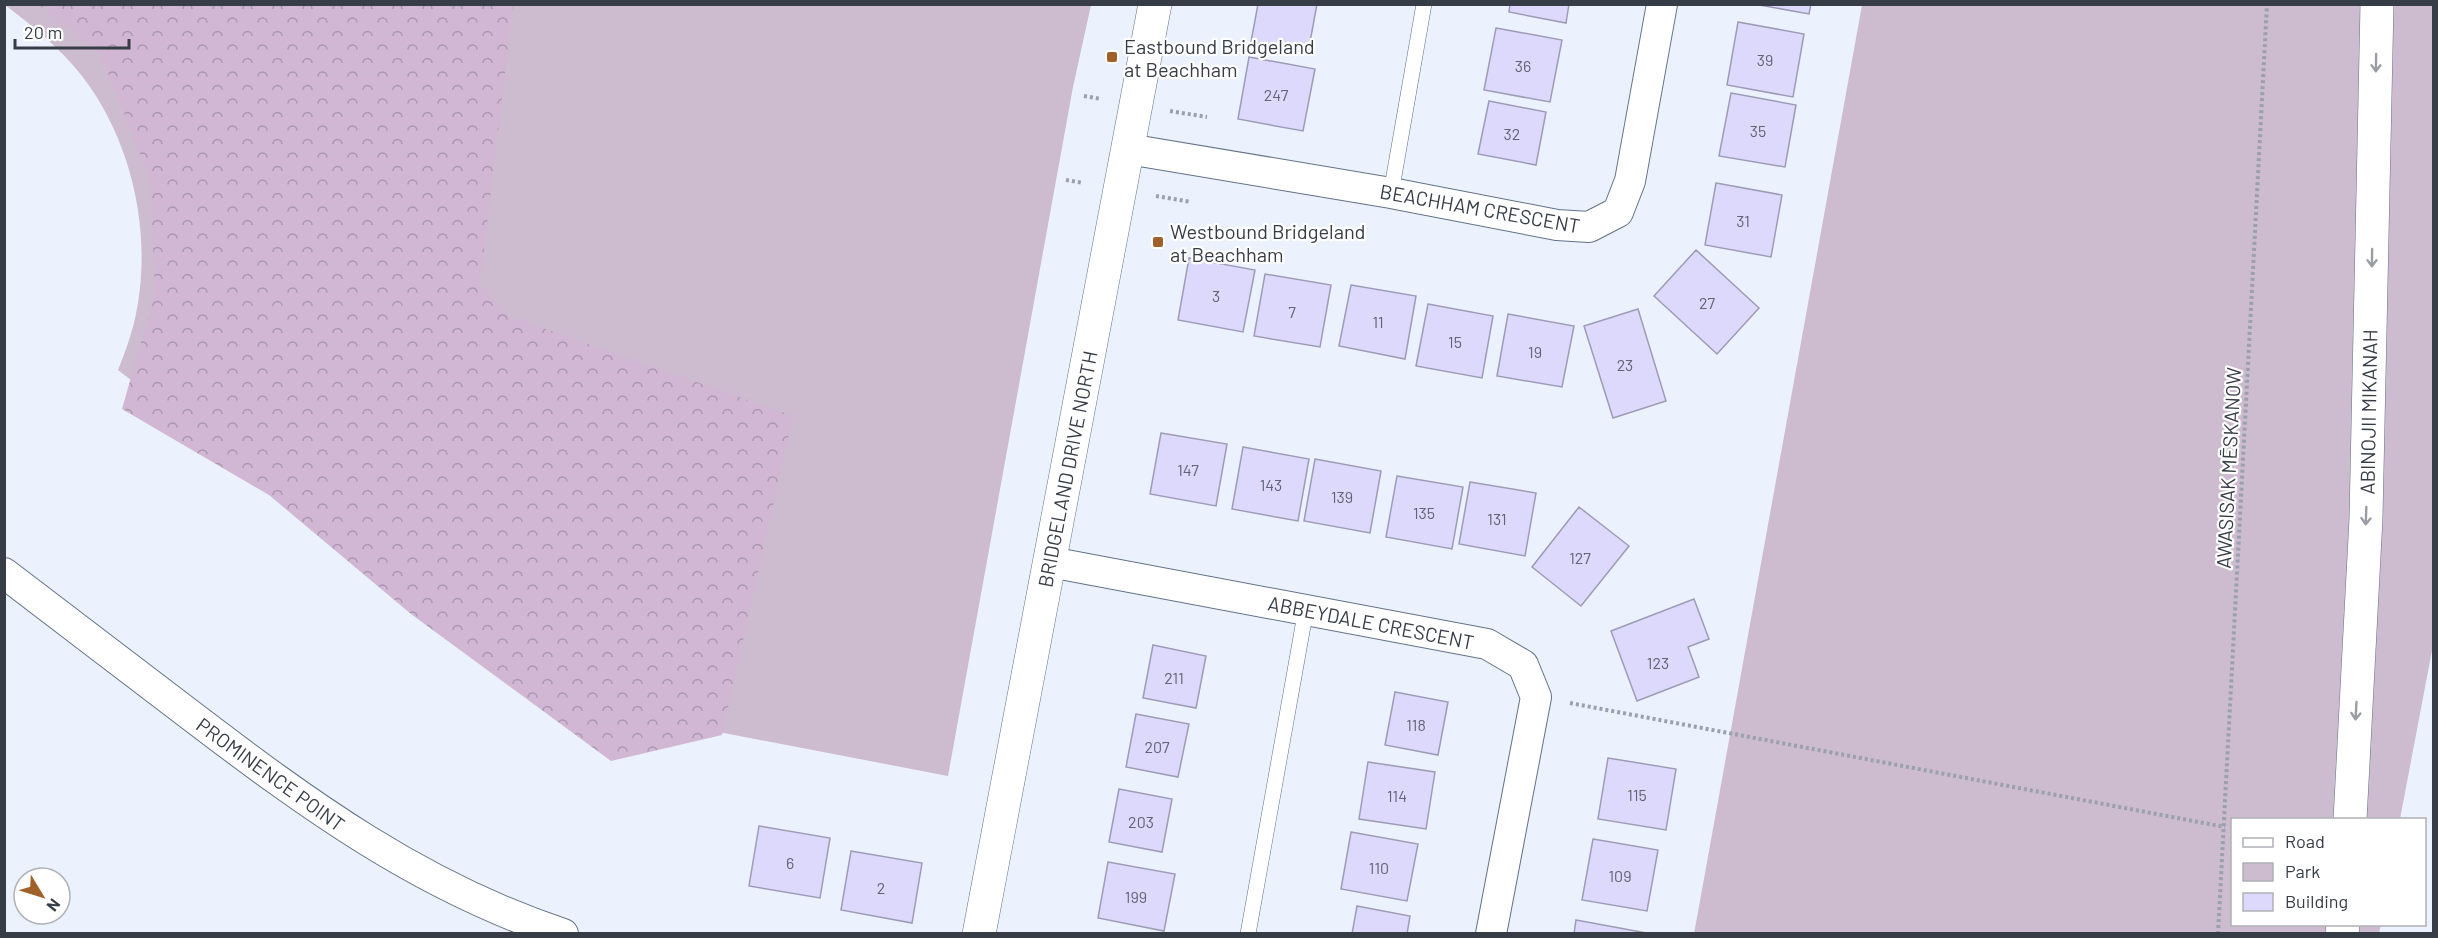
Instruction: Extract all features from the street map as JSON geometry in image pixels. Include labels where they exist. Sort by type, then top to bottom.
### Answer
[{"type":"street","name":"BRIDGELAND DRIVE NORTH","points":[[979,933],[1155,4]]},
{"type":"street","name":"BEACHHAM CRESCENT","points":[[1128,150],[1391,193],[1557,225],[1589,227],[1618,212],[1630,181],[1662,4]]},
{"type":"street","name":"ABINOJII MIKANAH","points":[[2350,818],[2366,518],[2378,4]]},
{"type":"street","name":"ABBEYDALE CRESCENT","points":[[1050,562],[1487,644],[1523,665],[1536,697]]},
{"type":"street","name":"PROMINENCE POINT","points":[[4,573],[271,777],[372,846],[480,901],[563,933]]},
{"type":"street","points":[[1491,933],[1536,697]]},
{"type":"lane","points":[[1391,193],[1424,4]]},
{"type":"lane","points":[[1248,933],[1306,609]]},
{"type":"path","name":"AWASISAK MĒSKANOW","points":[[2218,933],[2266,4]]},
{"type":"path","points":[[1536,697],[2225,827]]},
{"type":"green space","points":[[5,5],[1091,5],[1073,87],[948,776],[656,720],[417,602],[118,370],[134,323],[140,291],[142,259],[140,226],[127,162],[100,102],[82,76],[46,38]]},
{"type":"green space","points":[[39,5],[513,5],[480,284],[508,316],[793,416],[722,735],[611,761],[411,614],[269,495],[122,409],[155,293],[150,179],[100,53]]},
{"type":"green space","points":[[1862,5],[2433,5],[2434,640],[2400,818],[2231,818],[2231,926],[2381,926],[2379,933],[1694,934]]},
{"type":"building","points":[[1258,4],[1317,4],[1308,53],[1251,42]]},
{"type":"building","points":[[1510,4],[1569,4],[1566,23],[1509,12]]},
{"type":"building","points":[[1754,4],[1811,4],[1809,14]]},
{"type":"building","points":[[1738,22],[1804,34],[1793,97],[1727,85]]},
{"type":"building","points":[[1496,28],[1562,40],[1550,102],[1484,90]]},
{"type":"building","points":[[1249,57],[1315,69],[1303,131],[1238,119]]},
{"type":"building","points":[[1731,93],[1796,105],[1785,167],[1719,156]]},
{"type":"building","points":[[1489,101],[1546,112],[1536,165],[1478,154]]},
{"type":"building","points":[[1716,183],[1782,195],[1771,257],[1705,245]]},
{"type":"building","points":[[1696,250],[1759,308],[1717,354],[1654,296]]},
{"type":"building","points":[[1189,258],[1255,270],[1243,332],[1178,320]]},
{"type":"building","points":[[1265,274],[1331,285],[1320,347],[1254,336]]},
{"type":"building","points":[[1351,285],[1416,296],[1405,359],[1339,346]]},
{"type":"building","points":[[1428,304],[1493,316],[1482,378],[1416,366]]},
{"type":"building","points":[[1638,309],[1666,401],[1613,418],[1584,326]]},
{"type":"building","points":[[1508,314],[1574,326],[1562,387],[1497,376]]},
{"type":"building","points":[[1161,433],[1227,444],[1216,506],[1150,494]]},
{"type":"building","points":[[1243,447],[1309,459],[1298,521],[1232,509]]},
{"type":"building","points":[[1315,459],[1381,471],[1370,533],[1304,521]]},
{"type":"building","points":[[1397,476],[1463,487],[1452,549],[1386,537]]},
{"type":"building","points":[[1470,482],[1536,493],[1525,556],[1459,544]]},
{"type":"building","points":[[1579,507],[1629,546],[1581,606],[1532,567]]},
{"type":"building","points":[[1694,599],[1709,639],[1688,647],[1699,677],[1637,701],[1611,631]]},
{"type":"building","points":[[1153,645],[1206,656],[1196,708],[1143,698]]},
{"type":"building","points":[[1395,692],[1448,702],[1438,755],[1385,745]]},
{"type":"building","points":[[1136,714],[1189,724],[1178,777],[1126,767]]},
{"type":"building","points":[[1608,758],[1676,769],[1666,830],[1598,819]]},
{"type":"building","points":[[1368,762],[1435,772],[1426,829],[1359,819]]},
{"type":"building","points":[[1119,789],[1172,799],[1162,852],[1109,842]]},
{"type":"building","points":[[759,826],[830,838],[820,898],[749,886]]},
{"type":"building","points":[[1351,832],[1418,844],[1407,901],[1341,889]]},
{"type":"building","points":[[1593,839],[1658,850],[1647,911],[1582,900]]},
{"type":"building","points":[[851,851],[922,863],[912,923],[841,910]]},
{"type":"building","points":[[1108,862],[1175,874],[1164,931],[1098,918]]},
{"type":"building","points":[[1357,906],[1410,916],[1407,934],[1352,934]]},
{"type":"building","points":[[1576,920],[1652,934],[1574,934]]},
{"type":"place","name":"Eastbound Bridgeland at Beachham","points":[[1112,57]]},
{"type":"place","name":"Westbound Bridgeland at Beachham","points":[[1158,242]]}]
